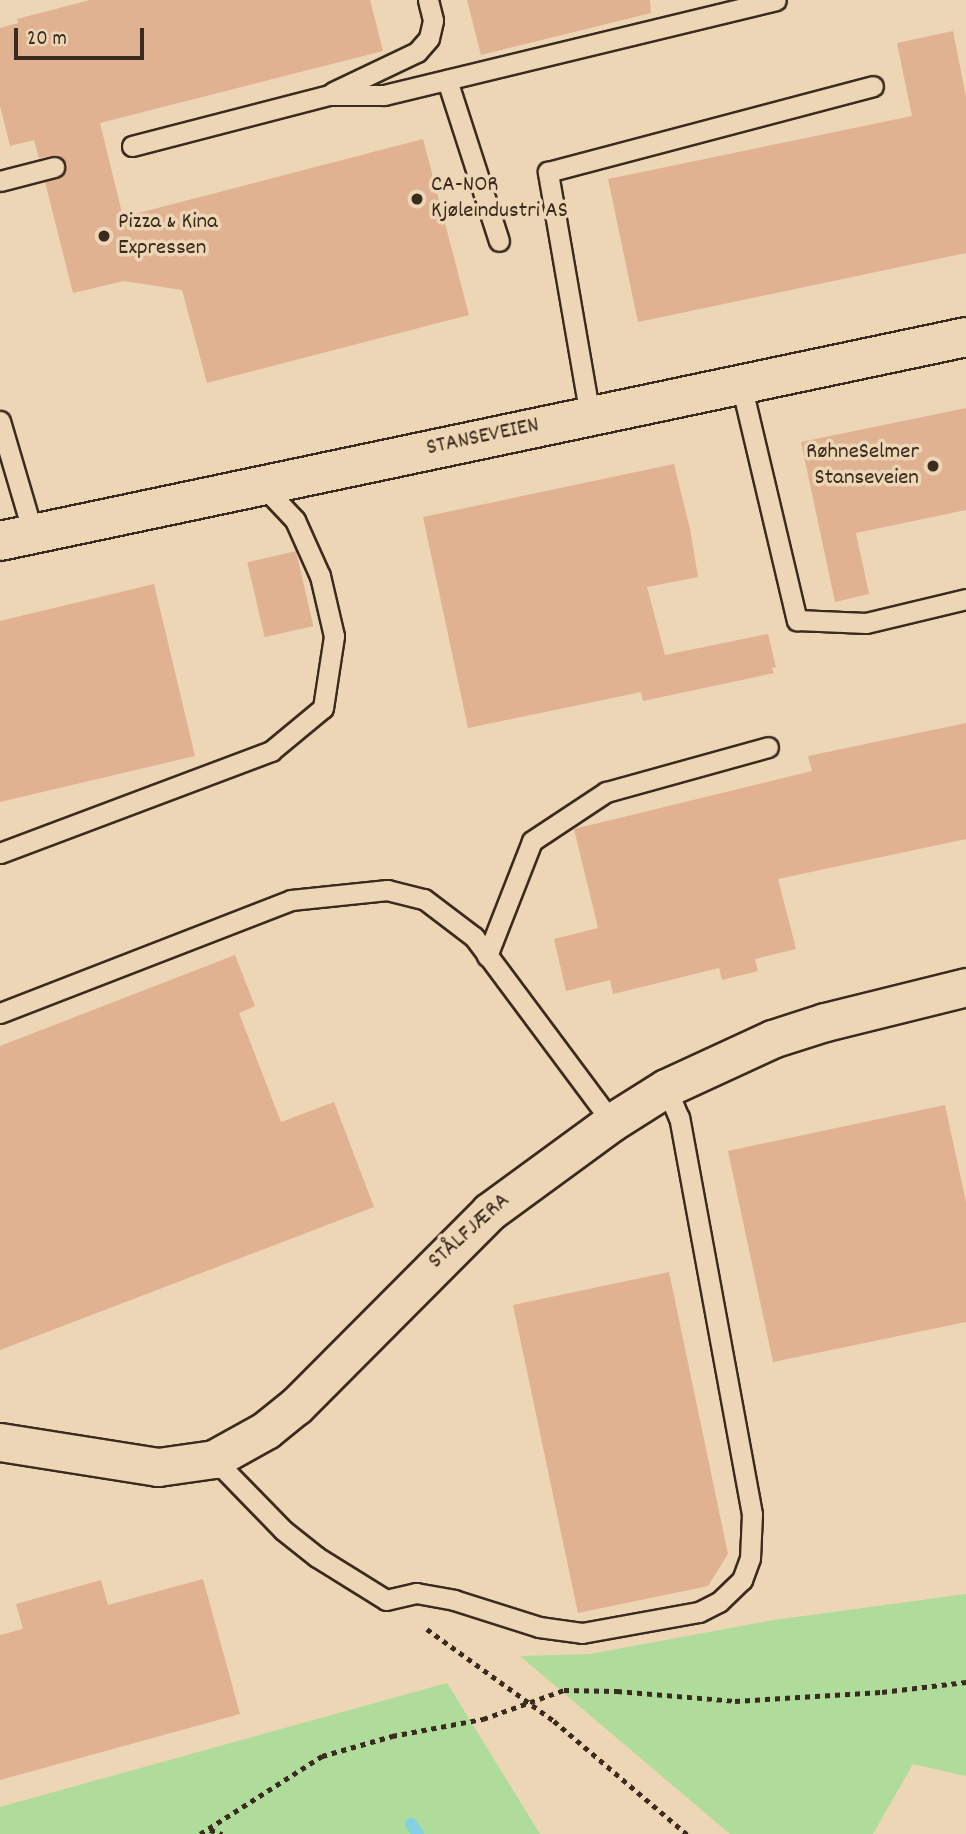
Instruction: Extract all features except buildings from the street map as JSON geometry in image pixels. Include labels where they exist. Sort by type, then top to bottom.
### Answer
[{"type":"street","name":"STANSEVEIEN","points":[[17,537],[966,337]]},
{"type":"street","name":"STÅLFJÆRA","points":[[0,1442],[158,1467],[214,1459],[266,1430],[296,1406],[489,1212],[612,1122],[666,1088],[772,1040],[825,1022],[966,987]]},
{"type":"lane","points":[[132,146],[329,94],[417,52],[429,38],[433,20],[428,0]]},
{"type":"lane","points":[[329,94],[384,95],[776,0]]},
{"type":"lane","points":[[447,80],[499,241]]},
{"type":"lane","points":[[590,416],[548,172],[873,86]]},
{"type":"lane","points":[[0,181],[54,167]]},
{"type":"lane","points":[[741,384],[797,620],[866,624],[966,598]]},
{"type":"lane","points":[[0,421],[17,537]]},
{"type":"lane","points":[[0,853],[271,751],[323,708],[334,636],[320,576],[295,520],[261,484]]},
{"type":"lane","points":[[487,956],[532,841],[606,792],[768,747]]},
{"type":"lane","points":[[0,1013],[291,900],[387,890],[424,899],[474,937],[612,1122]]},
{"type":"lane","points":[[214,1459],[282,1530],[317,1557],[386,1600],[416,1593],[454,1600],[539,1627],[582,1633],[699,1612],[719,1602],[742,1580],[750,1558],[752,1514],[678,1118],[666,1088]]},
{"type":"path","points":[[386,1600],[527,1701],[687,1834]]},
{"type":"path","points":[[200,1834],[322,1756],[381,1739],[483,1719],[527,1701],[564,1690],[583,1688],[735,1701],[882,1692],[966,1682]]},
{"type":"path","points":[[209,1829],[222,1834]]},
{"type":"green space","points":[[966,1594],[966,1776],[913,1764],[873,1834],[730,1834],[520,1656],[590,1654],[774,1620]]},
{"type":"green space","points":[[447,1683],[540,1834],[0,1834],[0,1807]]},
{"type":"waterway","points":[[411,1824],[418,1834]]},
{"type":"place","name":"CA-NOR Kjøleindustri AS","points":[[417,199]]},
{"type":"place","name":"Pizza & Kina Expressen","points":[[104,236]]},
{"type":"place","name":"RøhneSelmer Stanseveien","points":[[933,466]]}]
